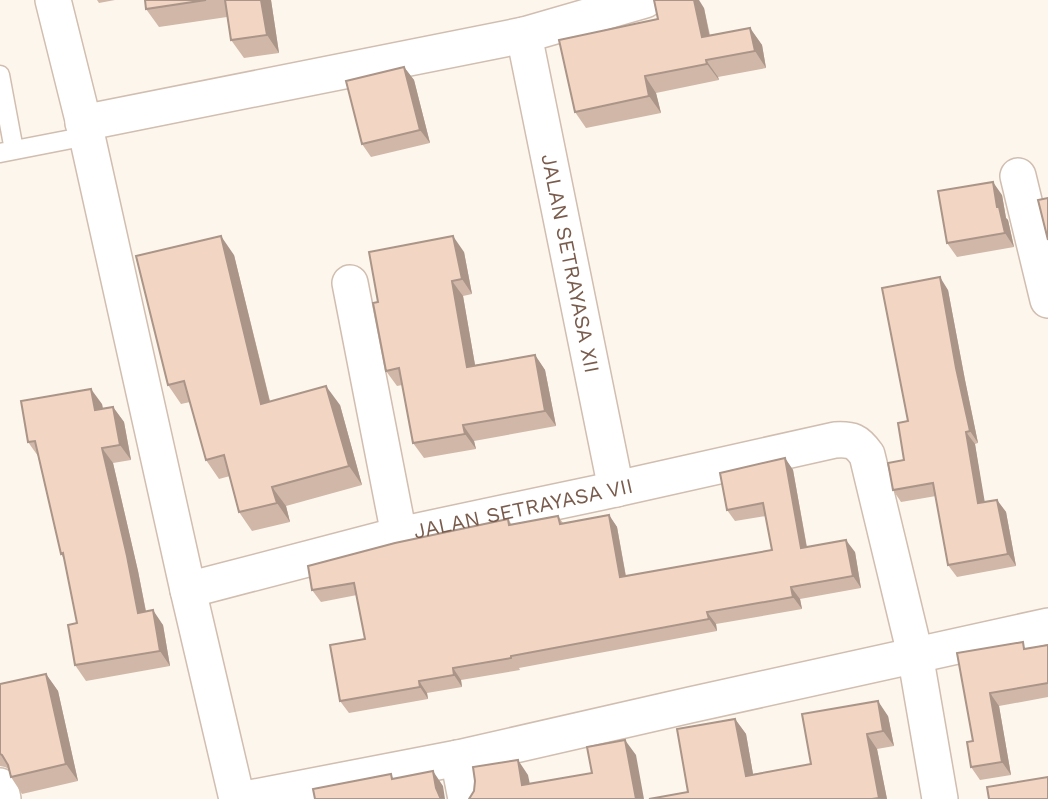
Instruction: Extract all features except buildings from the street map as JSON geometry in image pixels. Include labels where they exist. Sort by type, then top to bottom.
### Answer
[{"type":"street","points":[[53,0],[237,799]]},
{"type":"street","points":[[85,130],[524,35],[645,0]]},
{"type":"street","name":"JALAN SETRAYASA XII","points":[[524,35],[616,489]]},
{"type":"street","points":[[1018,176],[1048,299]]},
{"type":"street","points":[[350,283],[399,535]]},
{"type":"street","name":"JALAN SETRAYASA VII","points":[[188,590],[399,535],[847,439],[859,444],[867,455],[915,654]]},
{"type":"street","points":[[245,799],[458,758],[1048,626]]},
{"type":"street","points":[[915,654],[940,799]]},
{"type":"street","points":[[458,758],[466,799]]},
{"type":"street","points":[[0,786],[3,799]]},
{"type":"lane","points":[[0,75],[7,151],[85,130]]}]
